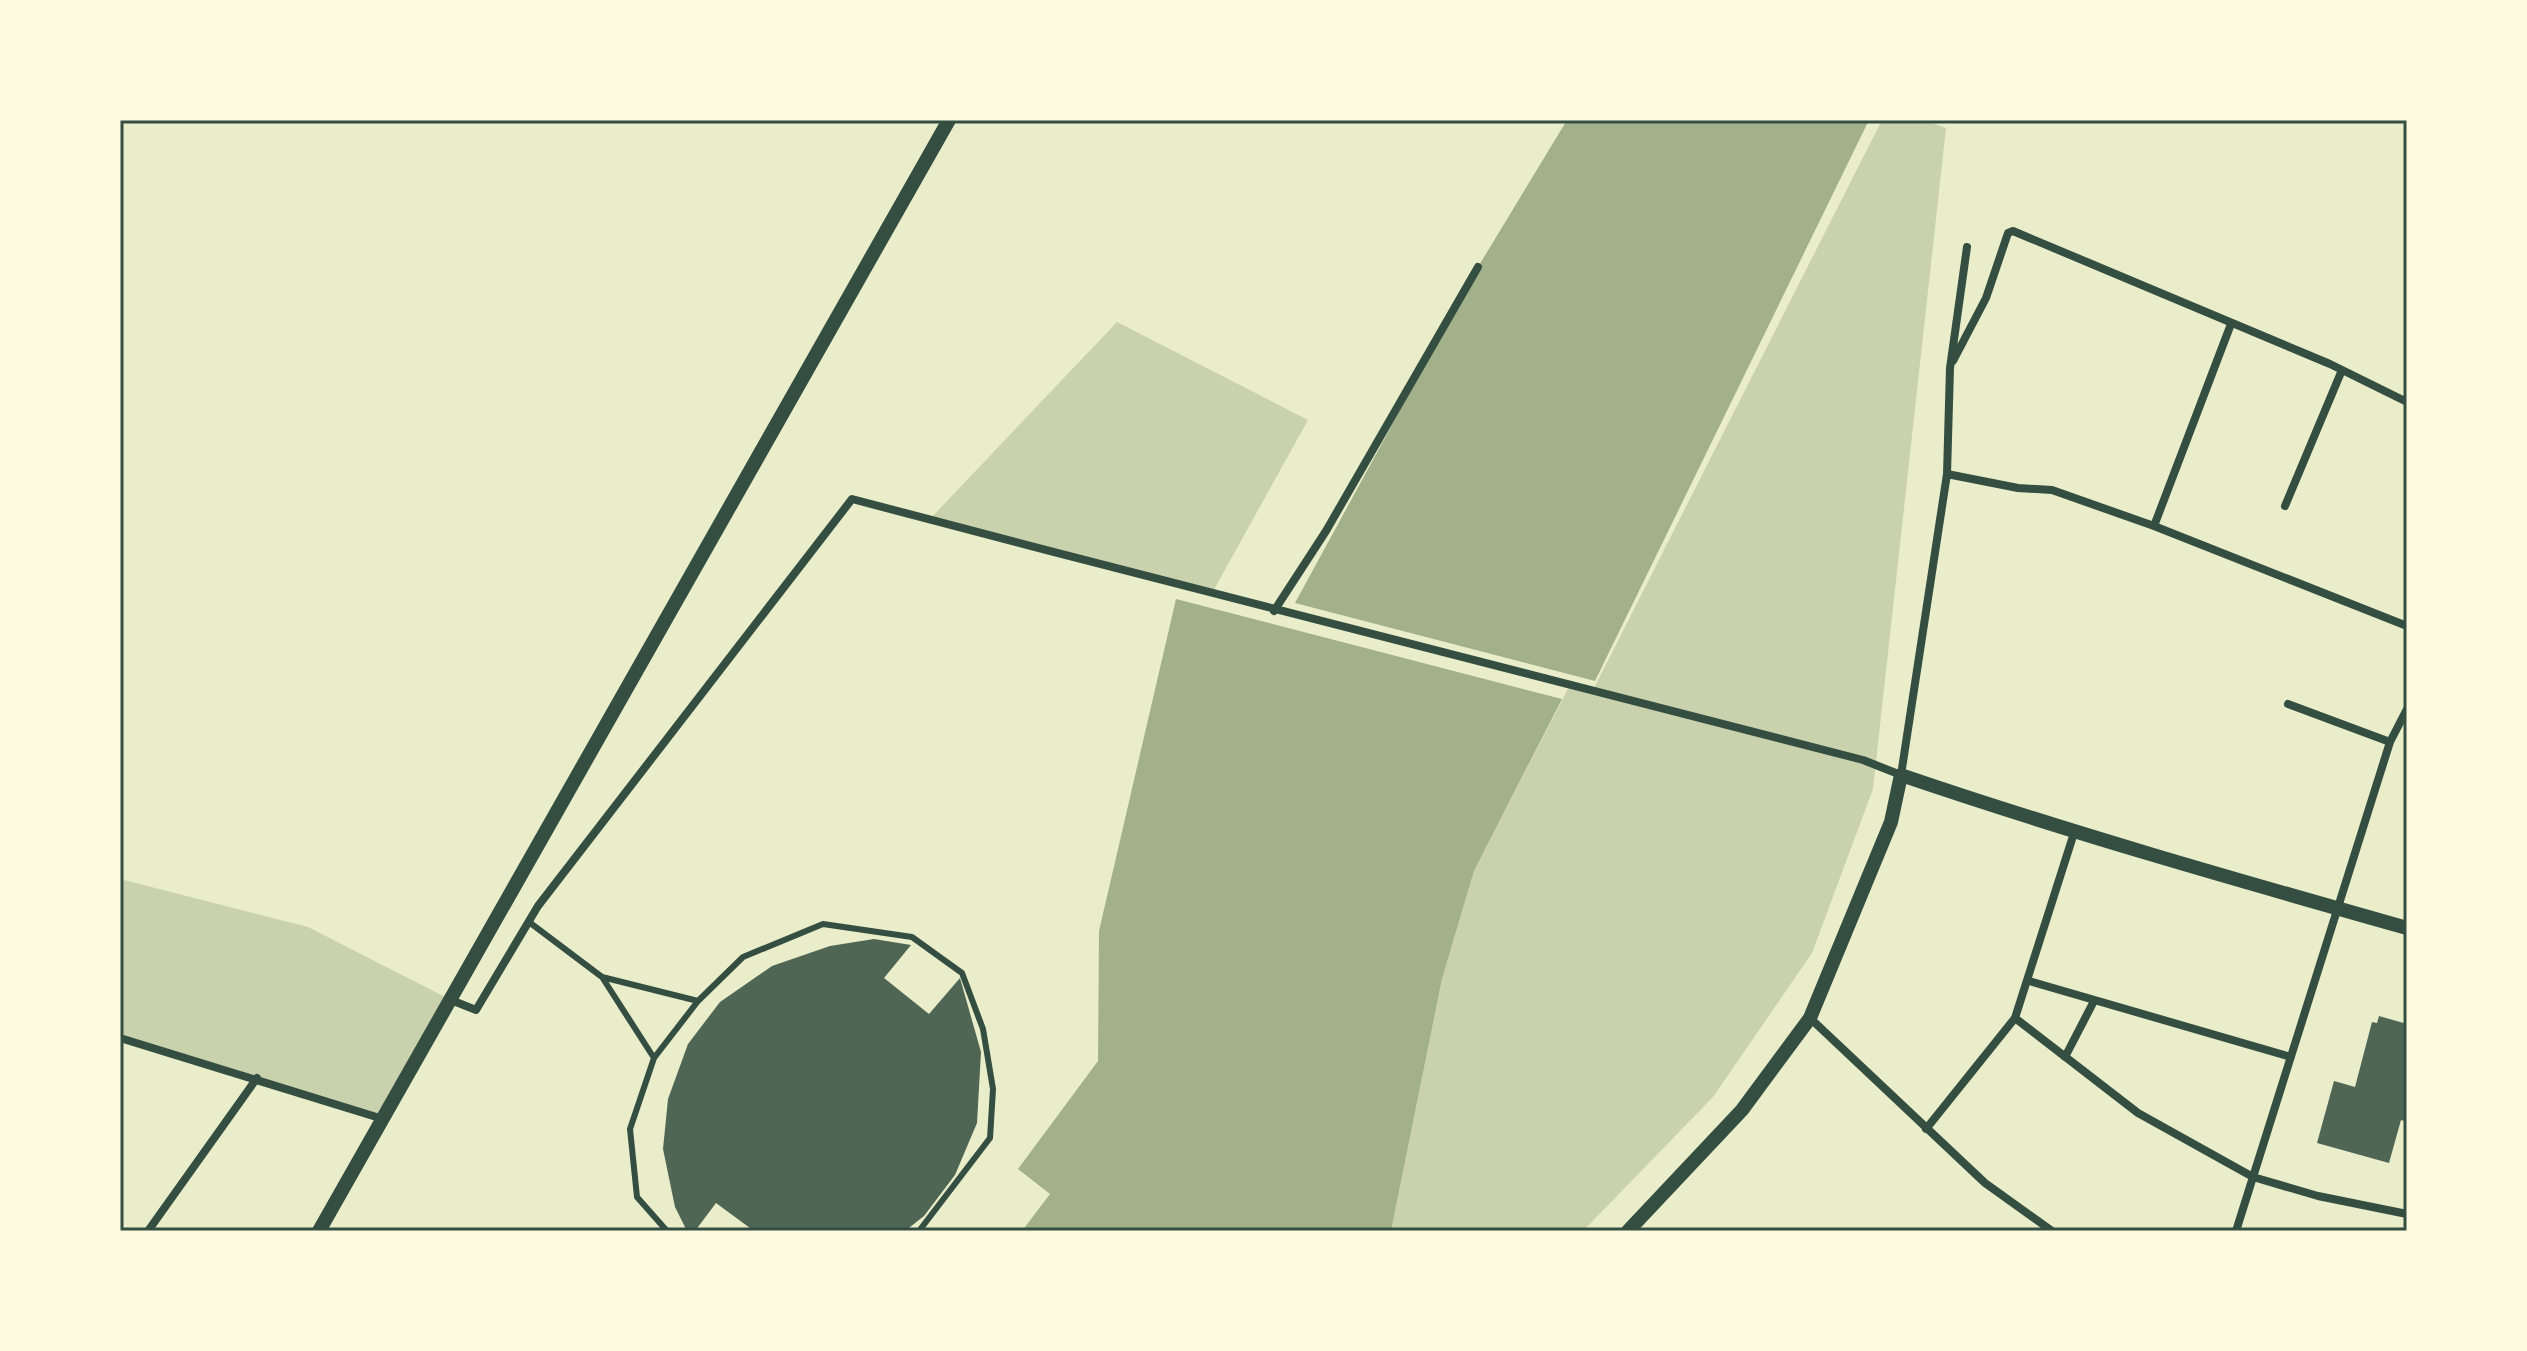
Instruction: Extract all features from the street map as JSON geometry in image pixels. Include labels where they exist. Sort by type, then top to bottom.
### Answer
[{"type":"street","points":[[319,1231],[949,120]]},
{"type":"street","points":[[1950,368],[1986,298],[2008,233],[2013,231],[2342,370],[2407,402]]},
{"type":"street","points":[[1628,1231],[1742,1110],[1810,1018],[1891,822],[1901,775],[1947,474],[1950,368],[1967,247]]},
{"type":"street","points":[[1274,611],[1326,531],[1478,267]]},
{"type":"street","points":[[2154,526],[2231,324]]},
{"type":"street","points":[[2285,506],[2342,370]]},
{"type":"street","points":[[1947,474],[2018,488],[2052,490],[2154,526],[2407,626]]},
{"type":"street","points":[[451,1000],[476,1010],[529,922],[852,499],[1274,611],[1594,688],[1863,760],[2074,833],[2339,912],[2407,928]]},
{"type":"street","points":[[2288,704],[2390,742]]},
{"type":"street","points":[[2236,1231],[2339,912],[2390,742],[2407,709]]},
{"type":"street","points":[[1926,1129],[2015,1018],[2074,833]]},
{"type":"street","points":[[2029,981],[2291,1057]]},
{"type":"street","points":[[2065,1057],[2094,1001]]},
{"type":"street","points":[[1810,1018],[1985,1183],[2052,1231]]},
{"type":"street","points":[[2015,1018],[2138,1113],[2253,1177],[2318,1196],[2407,1214]]},
{"type":"street","points":[[120,1038],[384,1119]]},
{"type":"street","points":[[148,1231],[257,1078]]},
{"type":"lane","points":[[529,922],[602,977],[654,1058]]},
{"type":"lane","points":[[667,1231],[637,1197],[630,1129],[654,1058],[698,1001],[743,957],[823,924],[912,937],[962,973],[983,1029],[993,1089],[990,1138],[919,1231]]},
{"type":"lane","points":[[602,977],[698,1001]]},
{"type":"shaded area","points":[[1567,120],[1869,120],[1595,681],[1295,603],[1478,267]]},
{"type":"shaded area","points":[[1882,120],[1924,120],[1946,128],[1873,789],[1812,953],[1713,1097],[1583,1231],[1391,1231],[1442,979],[1474,871],[1571,683],[1594,688]]},
{"type":"shaded area","points":[[1117,322],[1308,420],[1211,595],[929,520]]},
{"type":"shaded area","points":[[1176,599],[1562,699],[1474,871],[1442,979],[1391,1231],[1022,1231],[1050,1194],[1018,1169],[1098,1061],[1099,931]]},
{"type":"shaded area","points":[[120,879],[308,927],[451,1000],[384,1119],[120,1037]]},
{"type":"building","points":[[874,939],[911,945],[884,978],[929,1014],[960,978],[981,1052],[977,1123],[955,1175],[924,1216],[905,1231],[754,1231],[716,1203],[695,1231],[687,1231],[675,1207],[663,1149],[668,1099],[688,1044],[720,1002],[772,966],[830,946]]},
{"type":"building","points":[[2379,1016],[2407,1024],[2407,1122],[2401,1120],[2389,1163],[2317,1143],[2334,1081],[2355,1087],[2372,1022],[2377,1023]]}]
